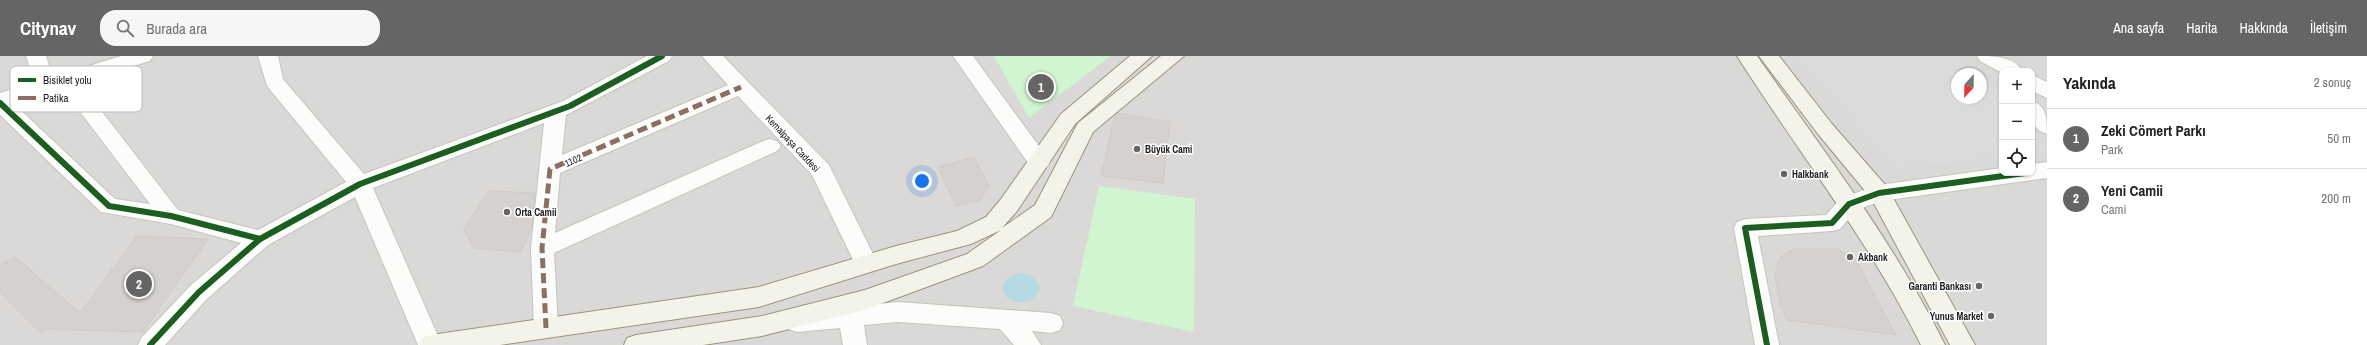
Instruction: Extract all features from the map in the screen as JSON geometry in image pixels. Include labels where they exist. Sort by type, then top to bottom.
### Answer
[{"type":"main road","points":[[430,345],[759,297],[866,264],[963,238],[994,223],[1068,119],[1142,56]]},
{"type":"main road","points":[[636,345],[762,326],[867,299],[975,260],[1043,211],[1086,128],[1174,56]]},
{"type":"main road","points":[[1747,56],[1849,204],[1914,307],[1933,345]]},
{"type":"main road","points":[[1768,56],[1824,129],[1879,193],[1963,345]]},
{"type":"street","points":[[36,56],[44,66]]},
{"type":"street","points":[[110,66],[143,56]]},
{"type":"street","points":[[268,56],[274,81],[360,184],[430,345]]},
{"type":"street","points":[[150,345],[200,292],[260,239],[360,184],[570,106],[662,56]]},
{"type":"street","name":"Kemalpaşa Caddesi","points":[[712,56],[821,171],[866,264]]},
{"type":"street","points":[[963,56],[1042,157]]},
{"type":"street","points":[[977,56],[1042,157]]},
{"type":"street","points":[[1995,63],[2006,68]]},
{"type":"street","points":[[2035,84],[2047,91]]},
{"type":"street","name":"1102","points":[[550,170],[741,87]]},
{"type":"street","points":[[10,98],[0,102],[10,112]]},
{"type":"street","points":[[546,328],[542,248],[556,111]]},
{"type":"street","points":[[10,112],[109,206],[171,216],[260,239]]},
{"type":"street","points":[[82,112],[171,216]]},
{"type":"street","points":[[2035,112],[2047,127]]},
{"type":"street","points":[[542,248],[770,146]]},
{"type":"street","points":[[2035,172],[2047,170]]},
{"type":"street","points":[[1767,345],[1745,228],[1832,223],[1849,204],[1879,193],[2002,176]]},
{"type":"street","points":[[762,326],[898,312],[1051,323]]},
{"type":"street","points":[[851,317],[855,345]]},
{"type":"street","points":[[1007,320],[1029,345]]},
{"type":"shaded area","points":[[0,56],[2047,56],[2047,345],[0,345]]},
{"type":"shaded area","points":[[1790,56],[1965,56],[1974,61],[1980,68],[1951,68],[1951,104],[1987,104],[1987,77],[1999,91],[1999,157],[1894,170]]},
{"type":"shaded area","points":[[2035,135],[2047,150],[2047,152],[2035,154]]},
{"type":"green space","points":[[994,56],[1111,56],[1029,118]]},
{"type":"green space","points":[[1099,186],[1195,199],[1194,332],[1073,306]]},
{"type":"water","points":[[1021,273],[1030,275],[1039,284],[1037,295],[1033,299],[1026,302],[1011,300],[1006,297],[1003,292],[1003,288],[1008,278]]},
{"type":"building","name":"Büyük Cami","points":[[1118,113],[1170,122],[1163,183],[1101,176],[1115,115]]},
{"type":"building","points":[[974,157],[989,186],[980,200],[956,206],[938,167]]},
{"type":"building","name":"Orta Camii","points":[[489,191],[535,193],[532,228],[521,252],[474,248],[464,229]]},
{"type":"building","points":[[137,236],[208,239],[143,332],[45,329],[41,333],[0,292],[0,265],[15,257],[80,313]]},
{"type":"building","points":[[1795,249],[1838,249],[1857,262],[1896,335],[1787,320],[1780,306],[1775,276],[1778,262],[1784,254]]},
{"type":"marked path","points":[[546,328],[542,248],[550,169],[741,87]]},
{"type":"cycle path","points":[[150,345],[199,292],[260,239],[360,184],[570,106],[662,56]]},
{"type":"cycle path","points":[[0,103],[109,206],[171,216],[260,239]]},
{"type":"cycle path","points":[[1767,345],[1745,228],[1832,223],[1849,204],[1879,193],[2003,176]]},
{"type":"place","name":"Zeki Cömert Parkı","points":[[1041,87]]},
{"type":"place","name":"Büyük Cami","points":[[1137,149]]},
{"type":"place","name":"Halkbank","points":[[1784,174]]},
{"type":"place","name":"Orta Camii","points":[[507,212]]},
{"type":"place","name":"Akbank","points":[[1850,257]]},
{"type":"place","name":"Yeni Camii","points":[[139,284]]},
{"type":"place","name":"Garanti Bankası","points":[[1979,286]]},
{"type":"place","name":"Yunus Market","points":[[1991,316]]}]
